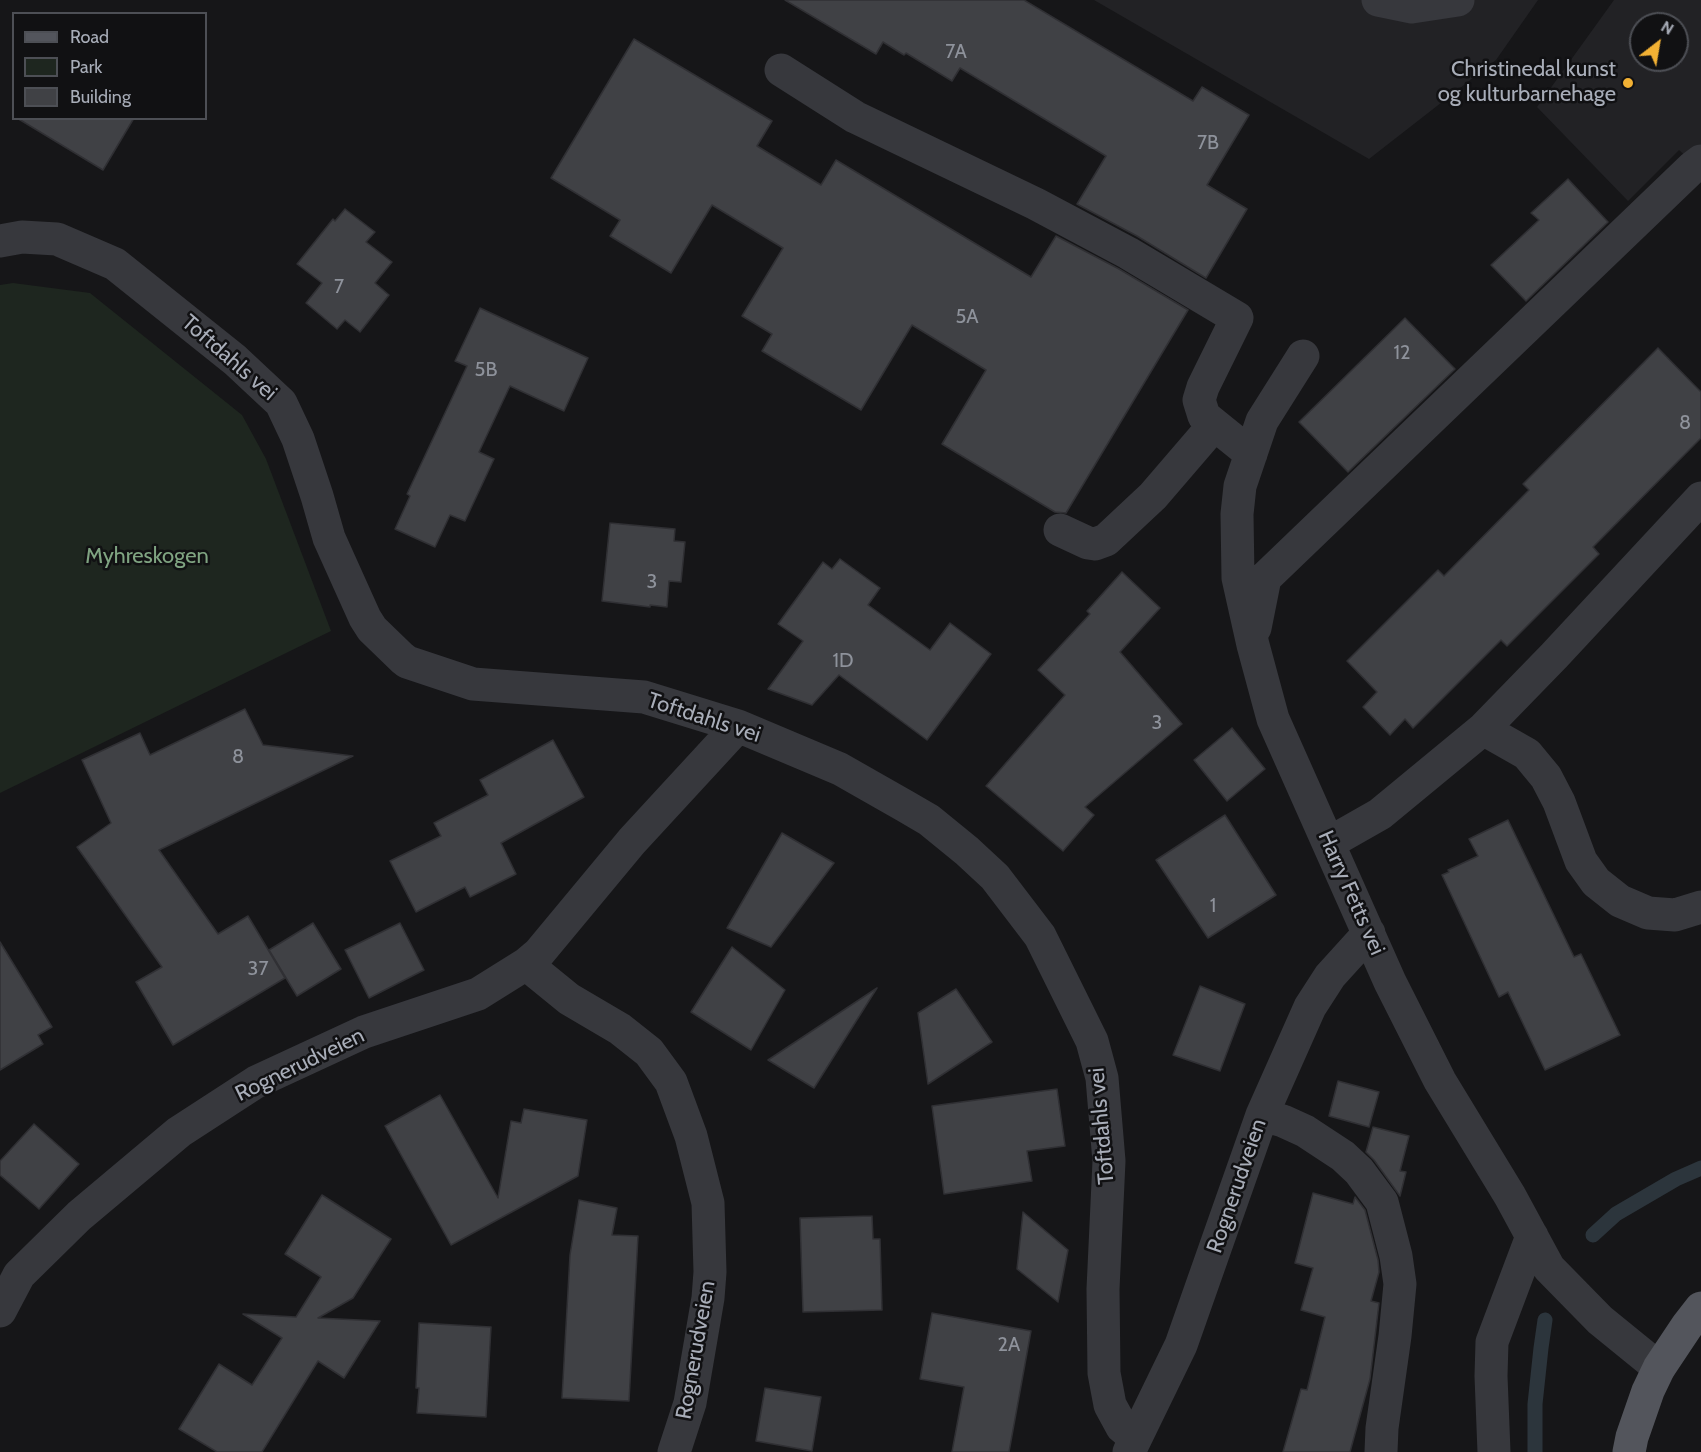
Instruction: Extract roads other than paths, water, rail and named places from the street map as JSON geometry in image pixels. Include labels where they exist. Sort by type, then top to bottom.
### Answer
[{"type":"main road","points":[[1629,1452],[1641,1409],[1659,1368],[1701,1308]]},
{"type":"street","points":[[1378,0],[1412,7],[1458,0]]},
{"type":"street","points":[[781,70],[855,117],[1036,204],[1128,253],[1237,318],[1203,387],[1199,400],[1204,416],[1251,454]]},
{"type":"street","points":[[1253,645],[1265,578],[1701,161]]},
{"type":"street","name":"Toftdahls vei","points":[[0,241],[22,237],[57,239],[115,264],[235,360],[281,403],[298,439],[330,538],[365,618],[372,629],[407,662],[473,684],[644,697],[738,726],[840,769],[929,820],[995,877],[1040,936],[1092,1041],[1102,1078],[1109,1161],[1103,1289],[1104,1373],[1110,1405],[1132,1445]]},
{"type":"street","name":"Harry Fetts vei","points":[[1303,356],[1262,421],[1240,486],[1237,514],[1238,578],[1273,719],[1390,982],[1440,1081],[1510,1196],[1549,1268],[1600,1320],[1659,1368]]},
{"type":"street","points":[[1060,530],[1088,543],[1095,544],[1106,540],[1153,496],[1214,425]]},
{"type":"street","points":[[1329,843],[1380,814],[1483,729],[1701,498]]},
{"type":"street","name":"Rognerudveien","points":[[0,1311],[19,1275],[79,1216],[179,1132],[255,1082],[364,1032],[478,994],[526,964],[539,953],[632,841],[738,726]]},
{"type":"street","points":[[1483,729],[1527,754],[1546,777],[1559,802],[1581,861],[1596,882],[1620,901],[1648,913],[1676,915],[1701,907]]},
{"type":"street","name":"Rognerudveien","points":[[1132,1445],[1181,1345],[1262,1115],[1310,1007],[1330,976],[1369,933]]},
{"type":"street","name":"Rognerudveien","points":[[526,964],[569,999],[620,1029],[649,1052],[671,1082],[692,1136],[708,1203],[710,1272],[708,1298],[690,1403],[674,1452]]},
{"type":"street","points":[[1262,1115],[1305,1131],[1343,1156],[1359,1170],[1382,1202],[1396,1256],[1400,1284],[1381,1452]]},
{"type":"street","points":[[1494,1452],[1492,1342],[1532,1236]]},
{"type":"waterway","points":[[1593,1235],[1616,1214],[1676,1179],[1701,1168]]},
{"type":"waterway","points":[[1535,1452],[1535,1404],[1545,1320]]},
{"type":"place","name":"Christinedal kunst og kulturbarnehage","points":[[1628,83]]},
{"type":"park label","name":"Myhreskogen","points":[[147,557]]}]
